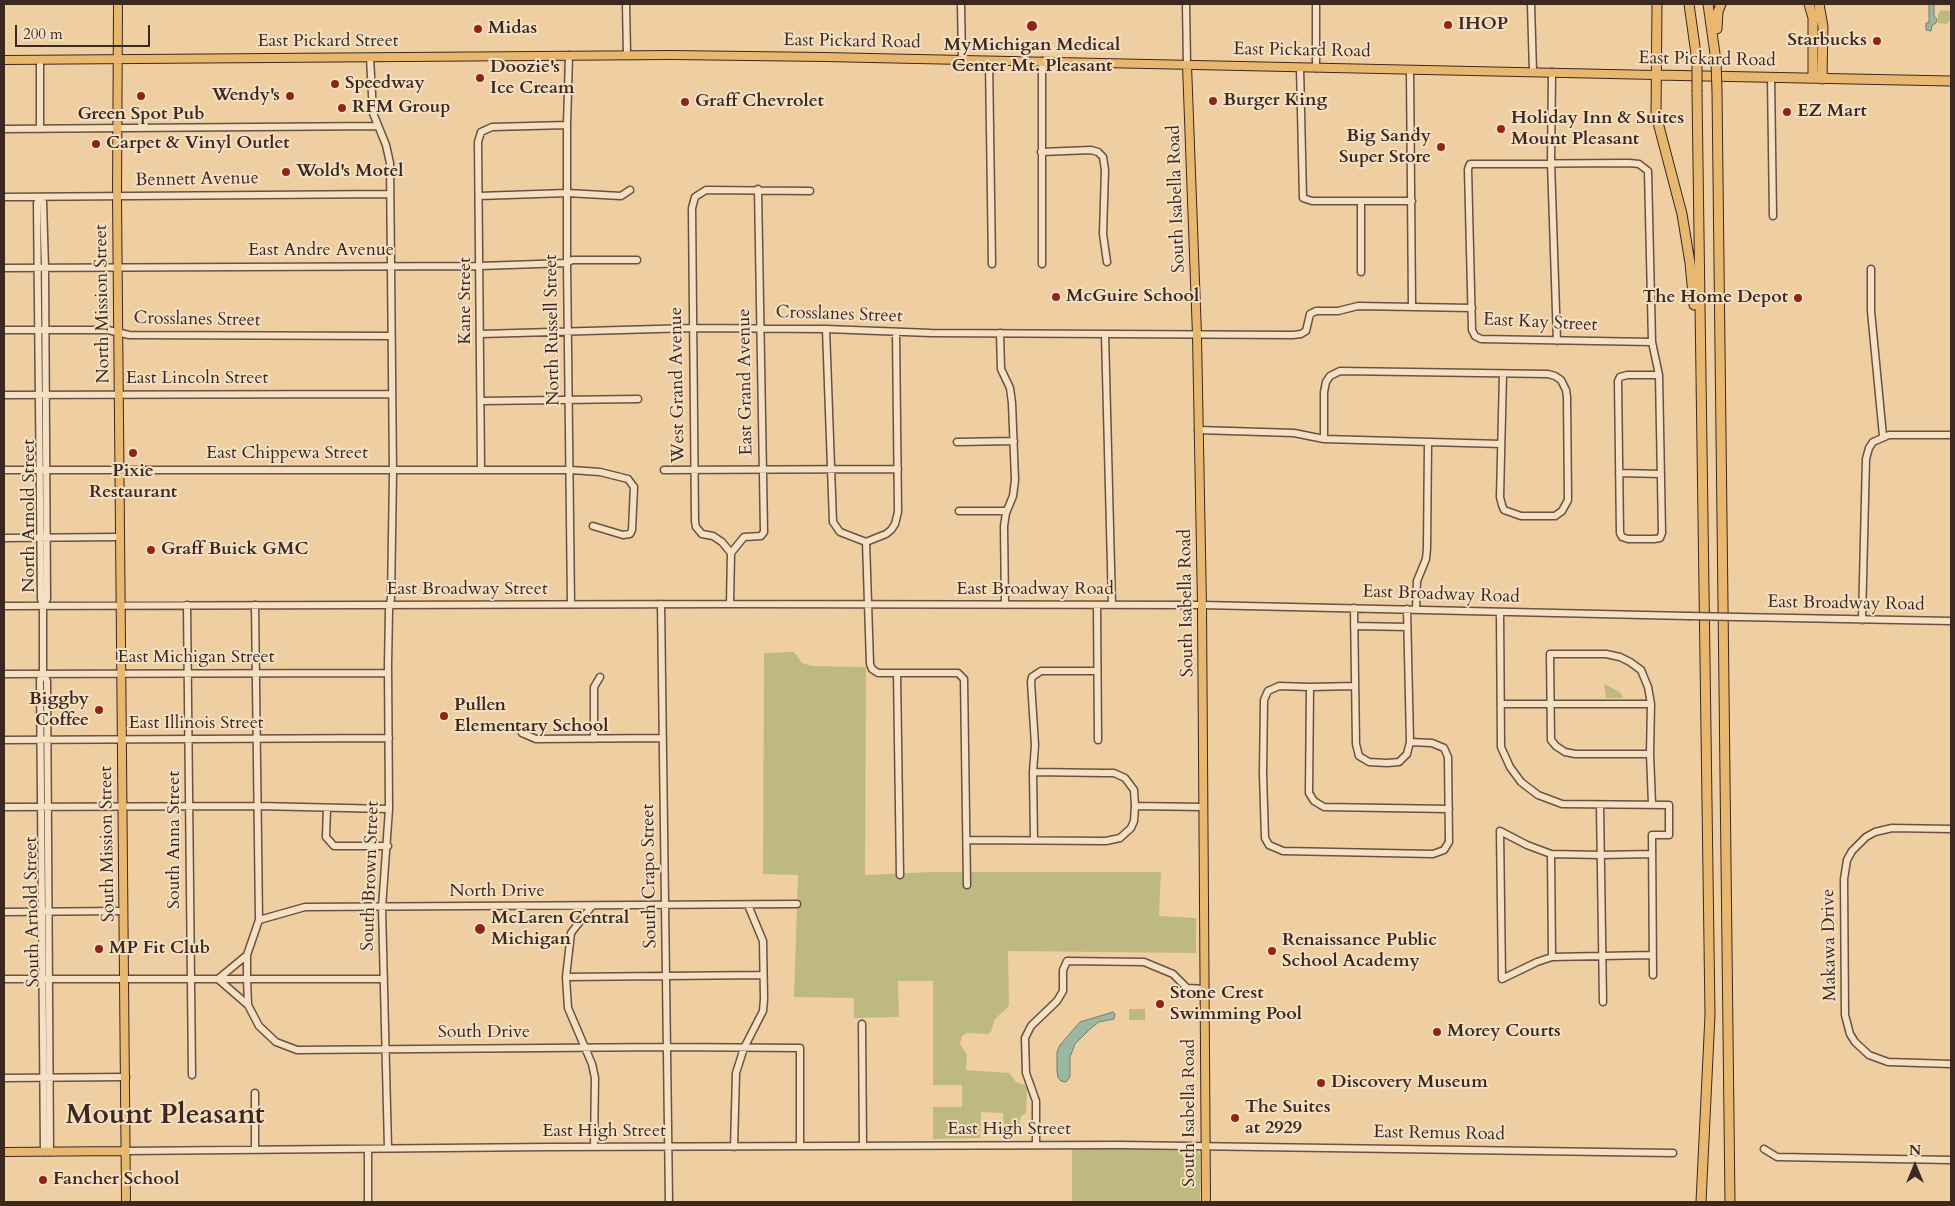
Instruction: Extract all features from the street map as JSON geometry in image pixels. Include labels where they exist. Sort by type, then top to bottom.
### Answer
[{"type":"highway","points":[[1657,4],[1656,114],[1683,221],[1691,270],[1700,357]]},
{"type":"highway","points":[[1690,4],[1697,61],[1710,1015],[1701,1202]]},
{"type":"highway","points":[[1708,4],[1715,49],[1717,91],[1730,1202]]},
{"type":"highway","points":[[1715,49],[1717,21],[1721,4]]},
{"type":"highway","points":[[1809,4],[1813,18],[1818,78]]},
{"type":"highway","points":[[1818,78],[1823,27],[1819,4]]},
{"type":"highway","name":"East Pickard Road","points":[[1656,75],[1951,81]]},
{"type":"main road","name":"North Mission Street","points":[[118,4],[117,267],[121,605]]},
{"type":"main road","name":"East Pickard Street","points":[[4,60],[652,55]]},
{"type":"main road","name":"East Pickard Road","points":[[652,55],[1656,75]]},
{"type":"main road","name":"South Isabella Road","points":[[1187,65],[1202,605],[1206,1202]]},
{"type":"main road","name":"South Mission Street","points":[[121,605],[126,1202]]},
{"type":"main road","name":"East High Street","points":[[4,1152],[126,1151]]},
{"type":"street","points":[[626,4],[626,55]]},
{"type":"street","points":[[961,4],[962,61]]},
{"type":"street","name":"South Isabella Road","points":[[1186,4],[1187,65]]},
{"type":"street","points":[[1316,4],[1316,68]]},
{"type":"street","points":[[1531,4],[1533,72]]},
{"type":"street","name":"North Russell Street","points":[[569,55],[567,264],[572,604]]},
{"type":"street","name":"South Brown Street","points":[[370,57],[371,102],[377,126],[388,153],[390,194],[393,469],[388,673],[389,809],[388,846],[383,882],[382,908],[388,1148]]},
{"type":"street","points":[[40,60],[40,129]]},
{"type":"street","points":[[989,61],[992,264]]},
{"type":"street","points":[[1042,62],[1042,264]]},
{"type":"street","points":[[1300,67],[1303,198],[1312,201],[1412,201]]},
{"type":"street","points":[[1410,70],[1412,306]]},
{"type":"street","points":[[1552,72],[1552,162],[1557,341]]},
{"type":"street","points":[[1771,77],[1773,216]]},
{"type":"street","name":"Kane Street","points":[[481,470],[480,196],[478,142],[480,132],[492,127],[567,125]]},
{"type":"street","points":[[4,129],[377,126]]},
{"type":"street","points":[[1041,152],[1091,150],[1098,152],[1103,157],[1106,170],[1103,234],[1107,262]]},
{"type":"street","points":[[1472,308],[1468,169],[1470,164],[1552,162],[1629,163],[1644,166],[1648,171],[1649,179],[1652,342],[1659,375],[1662,532],[1660,538],[1628,539],[1622,537],[1620,533],[1618,381],[1620,377],[1627,375],[1659,375]]},
{"type":"street","points":[[758,189],[810,191]]},
{"type":"street","name":"West Grand Avenue","points":[[731,553],[722,542],[713,536],[702,534],[696,527],[692,328],[692,208],[695,197],[706,190],[758,189]]},
{"type":"street","name":"East Grand Avenue","points":[[731,553],[744,537],[762,536],[764,532],[758,189]]},
{"type":"street","points":[[480,196],[567,193],[621,196],[630,190]]},
{"type":"street","name":"Bennett Avenue","points":[[4,197],[390,194]]},
{"type":"street","name":"North Arnold Street","points":[[40,198],[37,203],[42,330],[43,537],[41,599],[43,605]]},
{"type":"street","points":[[1361,272],[1362,201]]},
{"type":"street","name":"East Andre Avenue","points":[[4,268],[480,266],[567,264],[572,260],[637,260]]},
{"type":"street","points":[[1871,269],[1871,311],[1884,436]]},
{"type":"street","name":"East Kay Street","points":[[1196,335],[1301,334],[1306,331],[1310,314],[1316,311],[1338,312],[1358,306],[1412,306],[1472,308],[1472,330],[1477,338],[1652,342]]},
{"type":"street","name":"Crosslanes Street","points":[[481,334],[761,328],[896,332],[1196,335]]},
{"type":"street","points":[[826,329],[833,522],[840,532],[866,542],[886,534],[895,524],[898,512],[896,332]]},
{"type":"street","name":"Crosslanes Street","points":[[4,330],[108,330],[129,335],[391,336]]},
{"type":"street","points":[[1000,333],[1001,369],[1012,394],[1014,441],[1014,488],[1004,526],[1005,605]]},
{"type":"street","points":[[1105,334],[1112,605]]},
{"type":"street","points":[[1324,439],[1324,392],[1326,382],[1330,376],[1340,371],[1548,374],[1561,380],[1567,397],[1568,500],[1562,511],[1555,516],[1546,518],[1521,516],[1504,510],[1500,497],[1503,374]]},
{"type":"street","name":"East Lincoln Street","points":[[4,395],[391,394]]},
{"type":"street","points":[[481,401],[638,399]]},
{"type":"street","points":[[1198,430],[1294,433],[1324,439],[1501,444]]},
{"type":"street","points":[[1862,620],[1866,459],[1869,448],[1873,442],[1889,435],[1951,435]]},
{"type":"street","points":[[957,442],[1014,441]]},
{"type":"street","points":[[1416,609],[1418,581],[1426,559],[1427,548],[1428,442]]},
{"type":"street","points":[[664,470],[763,468],[830,470],[898,469]]},
{"type":"street","name":"East Chippewa Street","points":[[4,470],[571,470],[600,472],[628,479],[634,487],[632,530],[630,534],[623,535],[593,526]]},
{"type":"street","points":[[1619,473],[1661,474]]},
{"type":"street","points":[[959,511],[1007,511]]},
{"type":"street","points":[[4,538],[120,537]]},
{"type":"street","points":[[866,542],[870,664],[874,672],[954,672],[961,676],[964,684],[967,885]]},
{"type":"street","points":[[730,604],[731,553]]},
{"type":"street","name":"South Crapo Street","points":[[661,604],[669,1202]]},
{"type":"street","name":"South Arnold Street","points":[[43,605],[43,673],[47,680],[44,740],[47,1152]]},
{"type":"street","name":"South Anna Street","points":[[187,605],[192,1075]]},
{"type":"street","name":"East Broadway Road","points":[[930,605],[1202,605],[1951,622]]},
{"type":"street","name":"East Broadway Street","points":[[4,606],[930,605]]},
{"type":"street","points":[[1097,605],[1098,740]]},
{"type":"street","points":[[246,978],[247,954],[254,939],[259,920],[255,606]]},
{"type":"street","points":[[1354,608],[1356,744],[1359,756],[1369,762],[1399,762],[1407,754],[1410,742],[1407,609]]},
{"type":"street","points":[[1500,612],[1501,747],[1510,767],[1520,782],[1538,795],[1555,802],[1600,805],[1669,805],[1668,835],[1652,835],[1653,975]]},
{"type":"street","points":[[1354,626],[1407,627]]},
{"type":"street","points":[[1650,754],[1575,754],[1565,752],[1556,746],[1551,740],[1550,654],[1606,654],[1620,657],[1641,670],[1648,687],[1651,704],[1652,804]]},
{"type":"street","points":[[1034,840],[1033,772],[1035,745],[1032,676],[1041,672],[1097,671]]},
{"type":"street","name":"East Michigan Street","points":[[4,674],[121,672],[388,673]]},
{"type":"street","points":[[896,673],[900,875]]},
{"type":"street","points":[[594,739],[594,687],[600,678]]},
{"type":"street","points":[[1355,686],[1279,686],[1268,691],[1264,700],[1263,807],[1264,838],[1269,846],[1283,851],[1433,854],[1444,850],[1449,842],[1448,757],[1444,748],[1432,743],[1410,742]]},
{"type":"street","points":[[1310,687],[1309,793],[1314,801],[1324,807],[1449,809]]},
{"type":"street","points":[[1500,704],[1651,704]]},
{"type":"street","points":[[522,733],[536,739],[663,738]]},
{"type":"street","name":"East Illinois Street","points":[[4,740],[389,738]]},
{"type":"street","points":[[967,840],[1106,841],[1120,838],[1131,828],[1134,821],[1134,790],[1125,778],[1114,773],[1033,772]]},
{"type":"street","points":[[1600,805],[1603,1002]]},
{"type":"street","points":[[4,807],[190,808],[258,806],[389,809]]},
{"type":"street","points":[[1135,806],[1203,807]]},
{"type":"street","points":[[327,808],[326,837],[334,846],[388,846]]},
{"type":"street","name":"Makawa Drive","points":[[1951,829],[1892,828],[1875,832],[1866,837],[1852,851],[1847,860],[1844,879],[1846,1015],[1850,1034],[1861,1048],[1879,1059],[1897,1062],[1951,1064]]},
{"type":"street","points":[[1652,854],[1550,854],[1527,846],[1500,831],[1502,979],[1552,957],[1652,955]]},
{"type":"street","points":[[1550,854],[1552,957]]},
{"type":"street","name":"North Drive","points":[[259,920],[305,908],[797,904]]},
{"type":"street","points":[[734,1147],[736,1073],[744,1048],[763,1012],[763,941],[748,905]]},
{"type":"street","points":[[592,906],[571,933],[566,977],[568,1008],[592,1064],[595,1078],[594,1147]]},
{"type":"street","points":[[4,912],[123,911]]},
{"type":"street","points":[[218,979],[247,954]]},
{"type":"street","points":[[1036,1145],[1036,1102],[1026,1073],[1025,1038],[1031,1026],[1057,1001],[1064,991],[1063,970],[1067,961],[1144,962],[1173,974],[1187,988],[1205,989]]},
{"type":"street","points":[[566,977],[763,975]]},
{"type":"street","name":"South Drive","points":[[246,978],[248,1005],[259,1026],[266,1034],[287,1047],[297,1050],[385,1048],[800,1048],[800,1146]]},
{"type":"street","points":[[4,979],[384,979]]},
{"type":"street","points":[[218,979],[248,1005]]},
{"type":"street","points":[[862,1024],[863,1146]]},
{"type":"street","points":[[4,1078],[126,1077]]},
{"type":"street","points":[[255,1093],[255,1148]]},
{"type":"street","name":"East High Street","points":[[126,1151],[255,1148],[368,1149],[669,1146],[1205,1146]]},
{"type":"street","name":"East Remus Road","points":[[1205,1146],[1673,1153]]},
{"type":"street","points":[[368,1149],[368,1202]]},
{"type":"street","points":[[1764,1149],[1777,1157],[1951,1160]]},
{"type":"shaded area","points":[[1929,4],[1934,4],[1934,16],[1937,19],[1936,23],[1932,25],[1931,31],[1926,30],[1926,23],[1929,23]]},
{"type":"shaded area","points":[[1941,10],[1950,11],[1951,13],[1951,19],[1947,24],[1938,23],[1938,14]]},
{"type":"shaded area","points":[[794,652],[802,663],[812,666],[866,667],[865,875],[932,872],[1161,872],[1159,916],[1196,918],[1196,953],[1008,951],[1009,1006],[995,1019],[991,1032],[987,1034],[967,1033],[962,1036],[960,1044],[967,1055],[966,1070],[1009,1073],[1016,1082],[1025,1085],[1027,1089],[1026,1113],[1021,1116],[1018,1130],[1013,1139],[1005,1139],[1003,1113],[981,1112],[980,1138],[933,1139],[933,1107],[962,1107],[962,1085],[933,1085],[933,981],[898,981],[899,1017],[854,1018],[854,998],[794,997],[798,875],[763,874],[764,653]]},
{"type":"shaded area","points":[[1604,684],[1620,692],[1623,698],[1606,698]]},
{"type":"shaded area","points":[[1129,1009],[1145,1009],[1145,1020],[1129,1020]]},
{"type":"shaded area","points":[[1113,1012],[1115,1014],[1114,1019],[1099,1022],[1075,1044],[1070,1057],[1070,1077],[1066,1082],[1061,1081],[1058,1078],[1057,1071],[1057,1052],[1060,1045],[1080,1022]]},
{"type":"shaded area","points":[[1072,1148],[1198,1151],[1200,1155],[1200,1202],[1072,1202]]},
{"type":"place","name":"IHOP","points":[[1448,25]]},
{"type":"place","name":"MyMichigan Medical Center Mt. Pleasant","points":[[1032,26]]},
{"type":"place","name":"Midas","points":[[478,29]]},
{"type":"place","name":"Starbucks","points":[[1877,41]]},
{"type":"place","name":"Doozie's Ice Cream","points":[[480,78]]},
{"type":"place","name":"Speedway","points":[[335,84]]},
{"type":"place","name":"Green Spot Pub","points":[[141,96]]},
{"type":"place","name":"Wendy's","points":[[290,96]]},
{"type":"place","name":"Burger King","points":[[1213,101]]},
{"type":"place","name":"Graff Chevrolet","points":[[685,102]]},
{"type":"place","name":"RFM Group","points":[[342,108]]},
{"type":"place","name":"EZ Mart","points":[[1787,112]]},
{"type":"place","name":"Holiday Inn & Suites Mount Pleasant","points":[[1501,129]]},
{"type":"place","name":"Carpet & Vinyl Outlet","points":[[96,144]]},
{"type":"place","name":"Big Sandy Super Store","points":[[1441,147]]},
{"type":"place","name":"Wold's Motel","points":[[286,172]]},
{"type":"place","name":"McGuire School","points":[[1056,297]]},
{"type":"place","name":"The Home Depot","points":[[1798,298]]},
{"type":"place","name":"Pixie Restaurant","points":[[133,453]]},
{"type":"place","name":"Graff Buick GMC","points":[[151,550]]},
{"type":"place","name":"Biggby Coffee","points":[[99,710]]},
{"type":"place","name":"Pullen Elementary School","points":[[444,716]]},
{"type":"place","name":"McLaren Central Michigan","points":[[480,929]]},
{"type":"place","name":"MP Fit Club","points":[[99,949]]},
{"type":"place","name":"Renaissance Public School Academy","points":[[1272,951]]},
{"type":"place","name":"Stone Crest Swimming Pool","points":[[1160,1004]]},
{"type":"place","name":"Morey Courts","points":[[1437,1032]]},
{"type":"place","name":"Discovery Museum","points":[[1321,1083]]},
{"type":"place","name":"The Suites at 2929","points":[[1235,1118]]},
{"type":"place","name":"Fancher School","points":[[43,1180]]},
{"type":"district","name":"Mount Pleasant","points":[[165,1117]]}]
